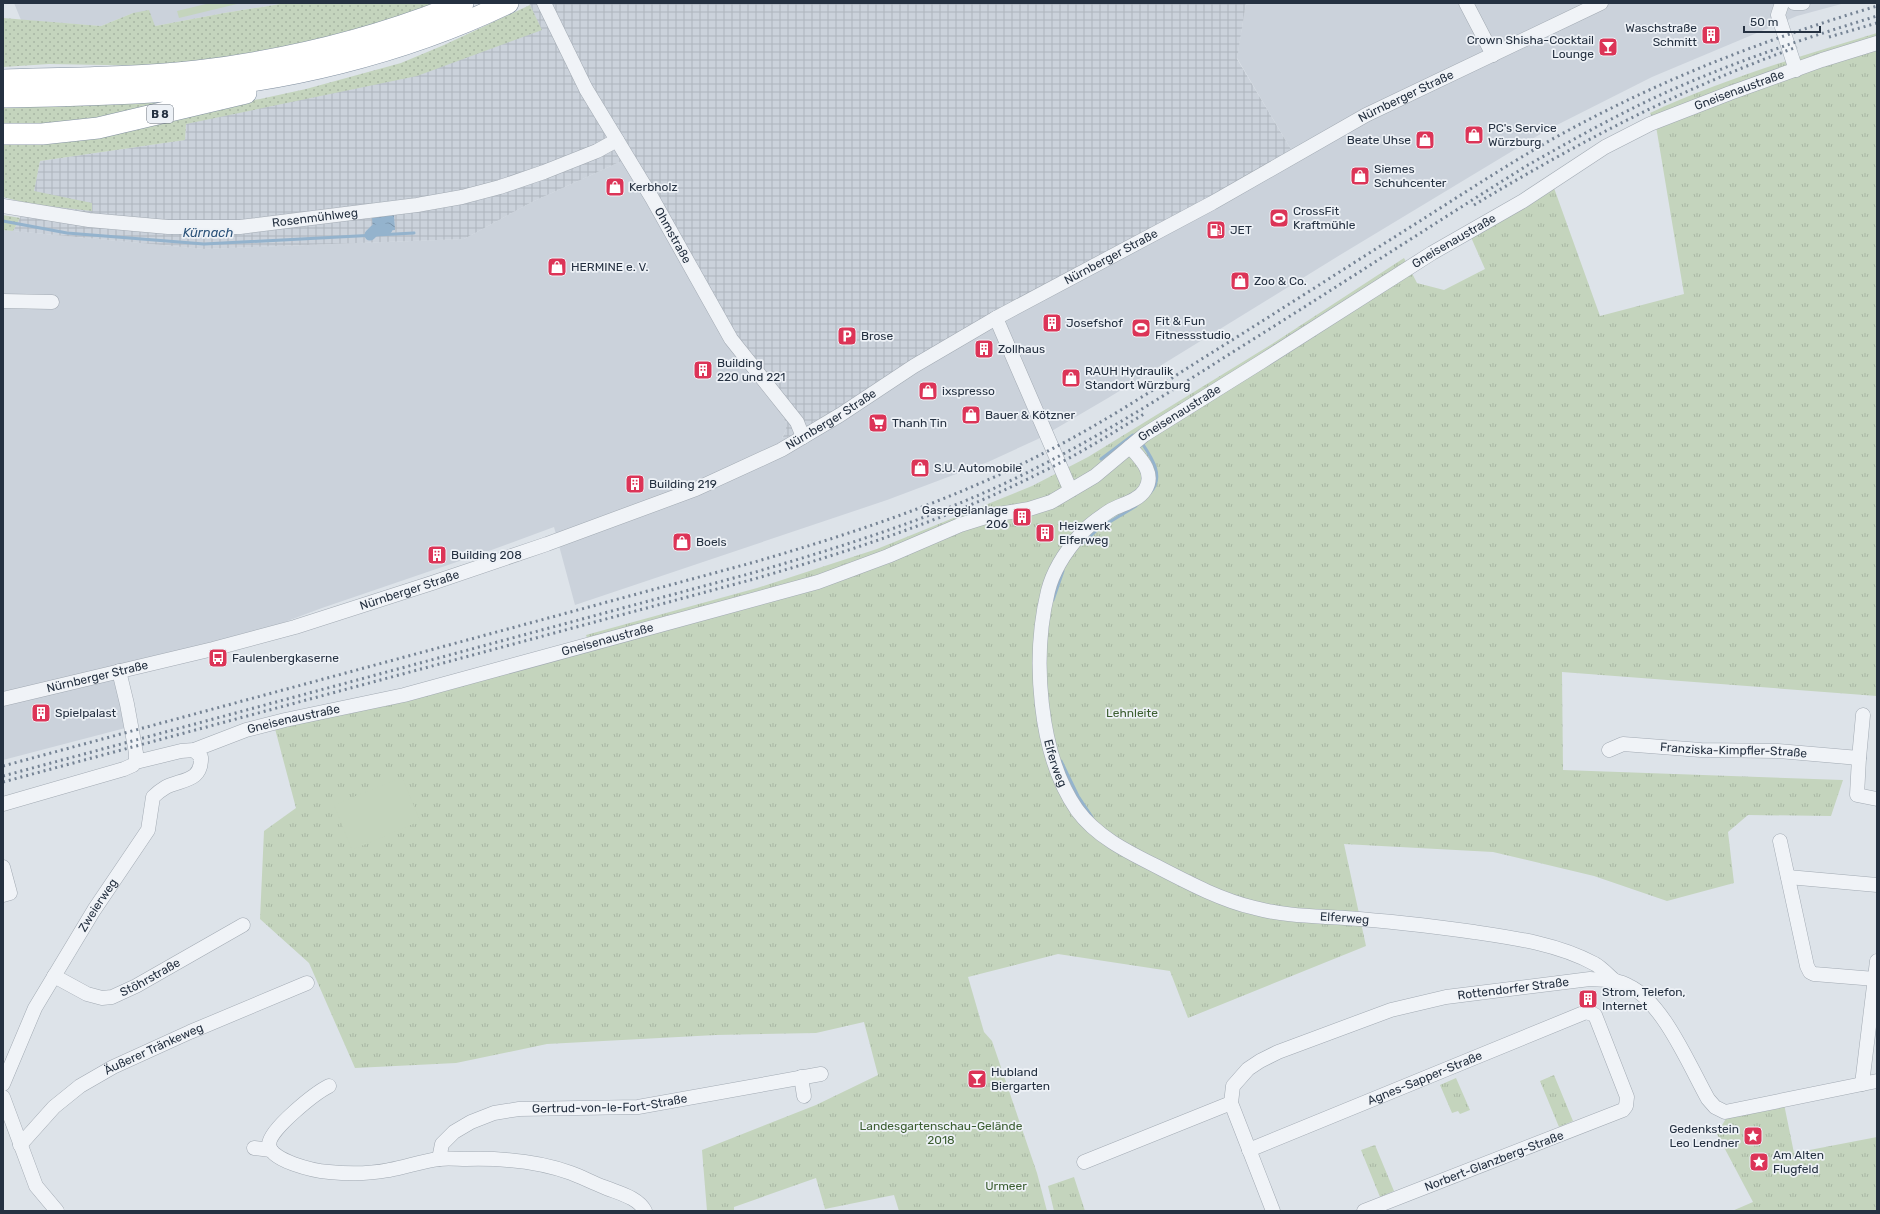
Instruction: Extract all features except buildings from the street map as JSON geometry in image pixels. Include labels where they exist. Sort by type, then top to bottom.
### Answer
[{"type":"highway","points":[[3,80],[148,75],[248,64],[327,48],[356,40],[420,20],[463,3]]},
{"type":"highway","name":"B 8","points":[[3,97],[168,91],[250,81],[313,69],[405,43],[502,6]]},
{"type":"highway","name":"B 8","points":[[3,134],[42,134],[98,128],[267,89],[313,69]]},
{"type":"street","name":"Ohmstraße","points":[[544,3],[586,89],[652,198],[731,339],[797,422],[804,437]]},
{"type":"street","points":[[1466,3],[1493,55]]},
{"type":"street","name":"Nürnberger Straße","points":[[3,698],[295,627],[440,581],[547,544],[696,489],[760,460],[804,437],[914,366],[996,318],[1212,203],[1366,115],[1601,3]]},
{"type":"street","points":[[1782,3],[1778,15],[1796,70]]},
{"type":"street","points":[[1794,3],[1803,3]]},
{"type":"street","name":"Gneisenaustraße","points":[[1130,447],[1144,435],[1432,253],[1523,201],[1605,147],[1650,124],[1796,70],[1877,43]]},
{"type":"street","name":"Rosenmühlweg","points":[[3,206],[89,220],[168,227],[240,227],[417,205],[462,197],[500,187],[544,172],[597,151],[617,140]]},
{"type":"street","points":[[3,301],[52,302]]},
{"type":"street","points":[[996,318],[1070,489],[1095,476],[1130,447]]},
{"type":"street","name":"Elferweg","points":[[1130,447],[1144,463],[1148,473],[1146,489],[1139,496],[1113,509],[1096,521],[1082,532],[1067,551],[1048,590],[1042,621],[1040,680],[1047,738],[1055,766],[1077,809],[1095,830],[1130,853],[1173,875],[1251,907],[1291,914],[1348,918],[1450,929],[1515,938],[1542,944],[1579,957],[1598,966],[1614,980]]},
{"type":"street","name":"Gneisenaustraße","points":[[3,804],[124,770],[136,762],[181,751],[194,750],[246,730],[285,720],[404,695],[818,582],[888,556],[960,525],[992,515],[1030,509],[1051,502],[1070,489]]},
{"type":"street","points":[[119,671],[135,746],[136,762]]},
{"type":"street","points":[[1863,715],[1857,795],[1877,798]]},
{"type":"street","name":"Franziska-Kimpfler-Straße","points":[[1609,750],[1623,744],[1701,750],[1778,751],[1859,758]]},
{"type":"street","name":"Zweierweg","points":[[3,1084],[35,1008],[94,910],[148,830],[153,797],[167,787],[193,778],[201,766],[201,758],[194,750]]},
{"type":"street","points":[[1780,840],[1807,966],[1810,972],[1814,974],[1875,979]]},
{"type":"street","points":[[3,867],[10,893],[3,895]]},
{"type":"street","points":[[1788,877],[1877,885]]},
{"type":"street","name":"Stöhrstraße","points":[[54,976],[86,994],[102,998],[112,997],[136,986],[243,925]]},
{"type":"street","points":[[1862,1084],[1877,962]]},
{"type":"street","name":"Rottendorfer Straße","points":[[1231,1104],[1233,1086],[1248,1069],[1260,1061],[1278,1052],[1391,1010],[1446,997],[1590,980],[1614,980],[1641,993],[1668,1025],[1708,1099],[1715,1108],[1725,1112],[1877,1081]]},
{"type":"street","name":"Äußerer Tränkeweg","points":[[20,1145],[54,1107],[80,1086],[113,1067],[190,1032],[307,983]]},
{"type":"street","name":"Agnes-Sapper-Straße","points":[[1249,1150],[1586,1012],[1592,1013],[1598,1019],[1627,1097],[1626,1106],[1623,1110]]},
{"type":"street","name":"Gertrud-von-le-Fort-Straße","points":[[439,1159],[442,1144],[454,1132],[470,1122],[494,1113],[519,1109],[638,1107],[801,1076],[821,1074]]},
{"type":"street","points":[[801,1076],[804,1096]]},
{"type":"street","points":[[329,1086],[316,1092],[297,1108],[272,1137],[269,1144],[271,1150],[278,1156],[294,1164],[328,1172],[371,1173],[439,1159],[488,1158],[522,1161],[570,1173],[632,1198],[645,1211]]},
{"type":"street","points":[[3,1097],[36,1186],[57,1211]]},
{"type":"street","points":[[1084,1162],[1231,1104],[1273,1211]]},
{"type":"street","name":"Norbert-Glanzberg-Straße","points":[[1364,1211],[1623,1110]]},
{"type":"street","points":[[254,1148],[271,1150]]},
{"type":"shaded area","points":[[14,3],[286,3],[155,26],[133,13],[101,26],[21,20]]},
{"type":"shaded area","points":[[529,3],[1246,3],[1237,59],[1295,156],[831,419],[782,439],[786,430],[786,423],[782,415],[724,340],[624,160],[532,202],[464,239],[203,249],[13,231],[34,191],[40,161],[185,140],[186,124],[541,30]]},
{"type":"shaded area","points":[[1246,3],[1845,3],[1797,16],[1652,77],[1547,130],[1108,398],[1038,439],[988,462],[887,500],[575,605],[554,527],[322,608],[213,649],[124,675],[133,726],[3,760],[3,230],[203,249],[464,239],[532,202],[624,160],[724,340],[782,415],[786,423],[786,430],[782,438],[1295,156],[1237,58]]},
{"type":"green space","points":[[210,3],[241,3],[179,18],[177,11]]},
{"type":"green space","points":[[286,3],[442,3],[298,47],[160,66],[49,64],[3,67],[3,18],[101,26],[133,13],[149,10],[155,26]]},
{"type":"green space","points":[[530,5],[542,30],[417,76],[186,124],[185,140],[40,161],[34,191],[92,203],[92,211],[30,204],[3,197],[3,139],[260,99],[306,89],[401,63],[444,45]]},
{"type":"green space","name":"Lehnleite","points":[[1877,33],[1877,696],[1562,672],[1563,770],[1843,780],[1831,816],[1748,815],[1728,832],[1734,883],[1667,901],[1594,876],[1493,852],[1344,844],[1366,946],[1188,1018],[1170,971],[1058,954],[968,977],[984,1032],[992,1041],[1037,1173],[1047,1211],[899,1211],[894,1195],[825,1209],[816,1178],[734,1207],[734,1211],[707,1211],[702,1150],[816,1105],[878,1075],[864,1022],[816,1033],[716,1035],[547,1044],[456,1063],[355,1068],[309,963],[260,919],[264,831],[296,808],[274,725],[591,648],[586,635],[757,588],[877,549],[1032,486],[1088,457],[1272,344],[1404,258],[1417,283],[1444,290],[1485,269],[1470,235],[1554,188],[1600,316],[1684,294],[1656,126],[1650,113],[1733,79]]},
{"type":"green space","points":[[241,89],[123,118],[3,129],[3,108],[152,102]]},
{"type":"green space","points":[[3,215],[20,218],[13,231],[3,230]]},
{"type":"green space","points":[[402,777],[420,821],[352,850],[334,805]]},
{"type":"green space","points":[[1554,1075],[1573,1121],[1559,1127],[1540,1081]]},
{"type":"green space","points":[[1456,1078],[1470,1110],[1460,1114],[1458,1111],[1452,1113],[1440,1085]]},
{"type":"green space","points":[[1784,1104],[1794,1153],[1877,1137],[1877,1211],[1732,1211],[1753,1202],[1717,1134],[1728,1115]]},
{"type":"green space","points":[[1375,1145],[1394,1191],[1380,1197],[1361,1150]]},
{"type":"green space","points":[[1074,1177],[1085,1211],[1054,1211],[1048,1186]]},
{"type":"water","points":[[394,215],[395,230],[373,232],[372,217]]},
{"type":"waterway","name":"Kürnach","points":[[3,221],[67,233],[204,244],[414,233]]},
{"type":"waterway","points":[[370,235],[375,230],[387,229]]},
{"type":"waterway","points":[[1101,459],[1133,435]]},
{"type":"waterway","points":[[1142,443],[1153,461],[1157,474],[1154,487],[1150,493]]},
{"type":"waterway","points":[[1082,544],[1098,529],[1136,506]]},
{"type":"waterway","points":[[1053,600],[1063,571]]},
{"type":"waterway","points":[[1061,761],[1078,796],[1092,817]]},
{"type":"railway","points":[[3,766],[751,563],[896,517],[967,489],[1036,457],[1120,411],[1494,174],[1589,119],[1669,81],[1709,64],[1791,33],[1877,6]]},
{"type":"railway","points":[[3,776],[752,573],[863,539],[936,513],[1042,465],[1140,410],[1528,165],[1601,125],[1657,97],[1726,67],[1801,40],[1877,16]]},
{"type":"railway","points":[[1829,37],[1877,23]]},
{"type":"railway","points":[[1474,205],[1591,138],[1631,118],[1754,63],[1797,47]]},
{"type":"railway","points":[[3,782],[754,579],[828,556],[902,532],[974,504],[1070,458],[1144,414]]},
{"type":"place","name":"Waschstraße Schmitt","points":[[1711,35]]},
{"type":"place","name":"Crown Shisha-Cocktail Lounge","points":[[1608,47]]},
{"type":"place","name":"PC's Service Würzburg","points":[[1474,135]]},
{"type":"place","name":"Beate Uhse","points":[[1425,140]]},
{"type":"place","name":"Siemes Schuhcenter","points":[[1360,176]]},
{"type":"place","name":"Kerbholz","points":[[615,187]]},
{"type":"place","name":"CrossFit Kraftmühle","points":[[1279,218]]},
{"type":"place","name":"JET","points":[[1216,230]]},
{"type":"place","name":"HERMINE e. V.","points":[[557,267]]},
{"type":"place","name":"Zoo & Co.","points":[[1240,281]]},
{"type":"place","name":"Josefshof","points":[[1052,323]]},
{"type":"place","name":"Fit & Fun Fitnessstudio","points":[[1141,328]]},
{"type":"place","name":"Brose","points":[[847,336]]},
{"type":"place","name":"Zollhaus","points":[[984,349]]},
{"type":"place","name":"Building 220 und 221","points":[[703,370]]},
{"type":"place","name":"RAUH Hydraulik Standort Würzburg","points":[[1071,378]]},
{"type":"place","name":"ixspresso","points":[[928,391]]},
{"type":"place","name":"Bauer & Kötzner","points":[[971,415]]},
{"type":"place","name":"Thanh Tin","points":[[878,423]]},
{"type":"place","name":"S.U. Automobile","points":[[920,468]]},
{"type":"place","name":"Building 219","points":[[635,484]]},
{"type":"place","name":"Gasregelanlage 206","points":[[1022,517]]},
{"type":"place","name":"Heizwerk Elferweg","points":[[1045,533]]},
{"type":"place","name":"Boels","points":[[682,542]]},
{"type":"place","name":"Building 208","points":[[437,555]]},
{"type":"place","name":"Faulenbergkaserne","points":[[218,658]]},
{"type":"place","name":"Spielpalast","points":[[41,713]]},
{"type":"place","name":"Strom, Telefon, Internet","points":[[1588,999]]},
{"type":"place","name":"Hubland Biergarten","points":[[977,1079]]},
{"type":"place","name":"Gedenkstein Leo Lendner","points":[[1753,1136]]},
{"type":"place","name":"Am Alten Flugfeld","points":[[1759,1162]]},
{"type":"park label","name":"Landesgartenschau-Gelände 2018","points":[[941,1133]]},
{"type":"park label","name":"Urmeer","points":[[1006,1186]]}]
